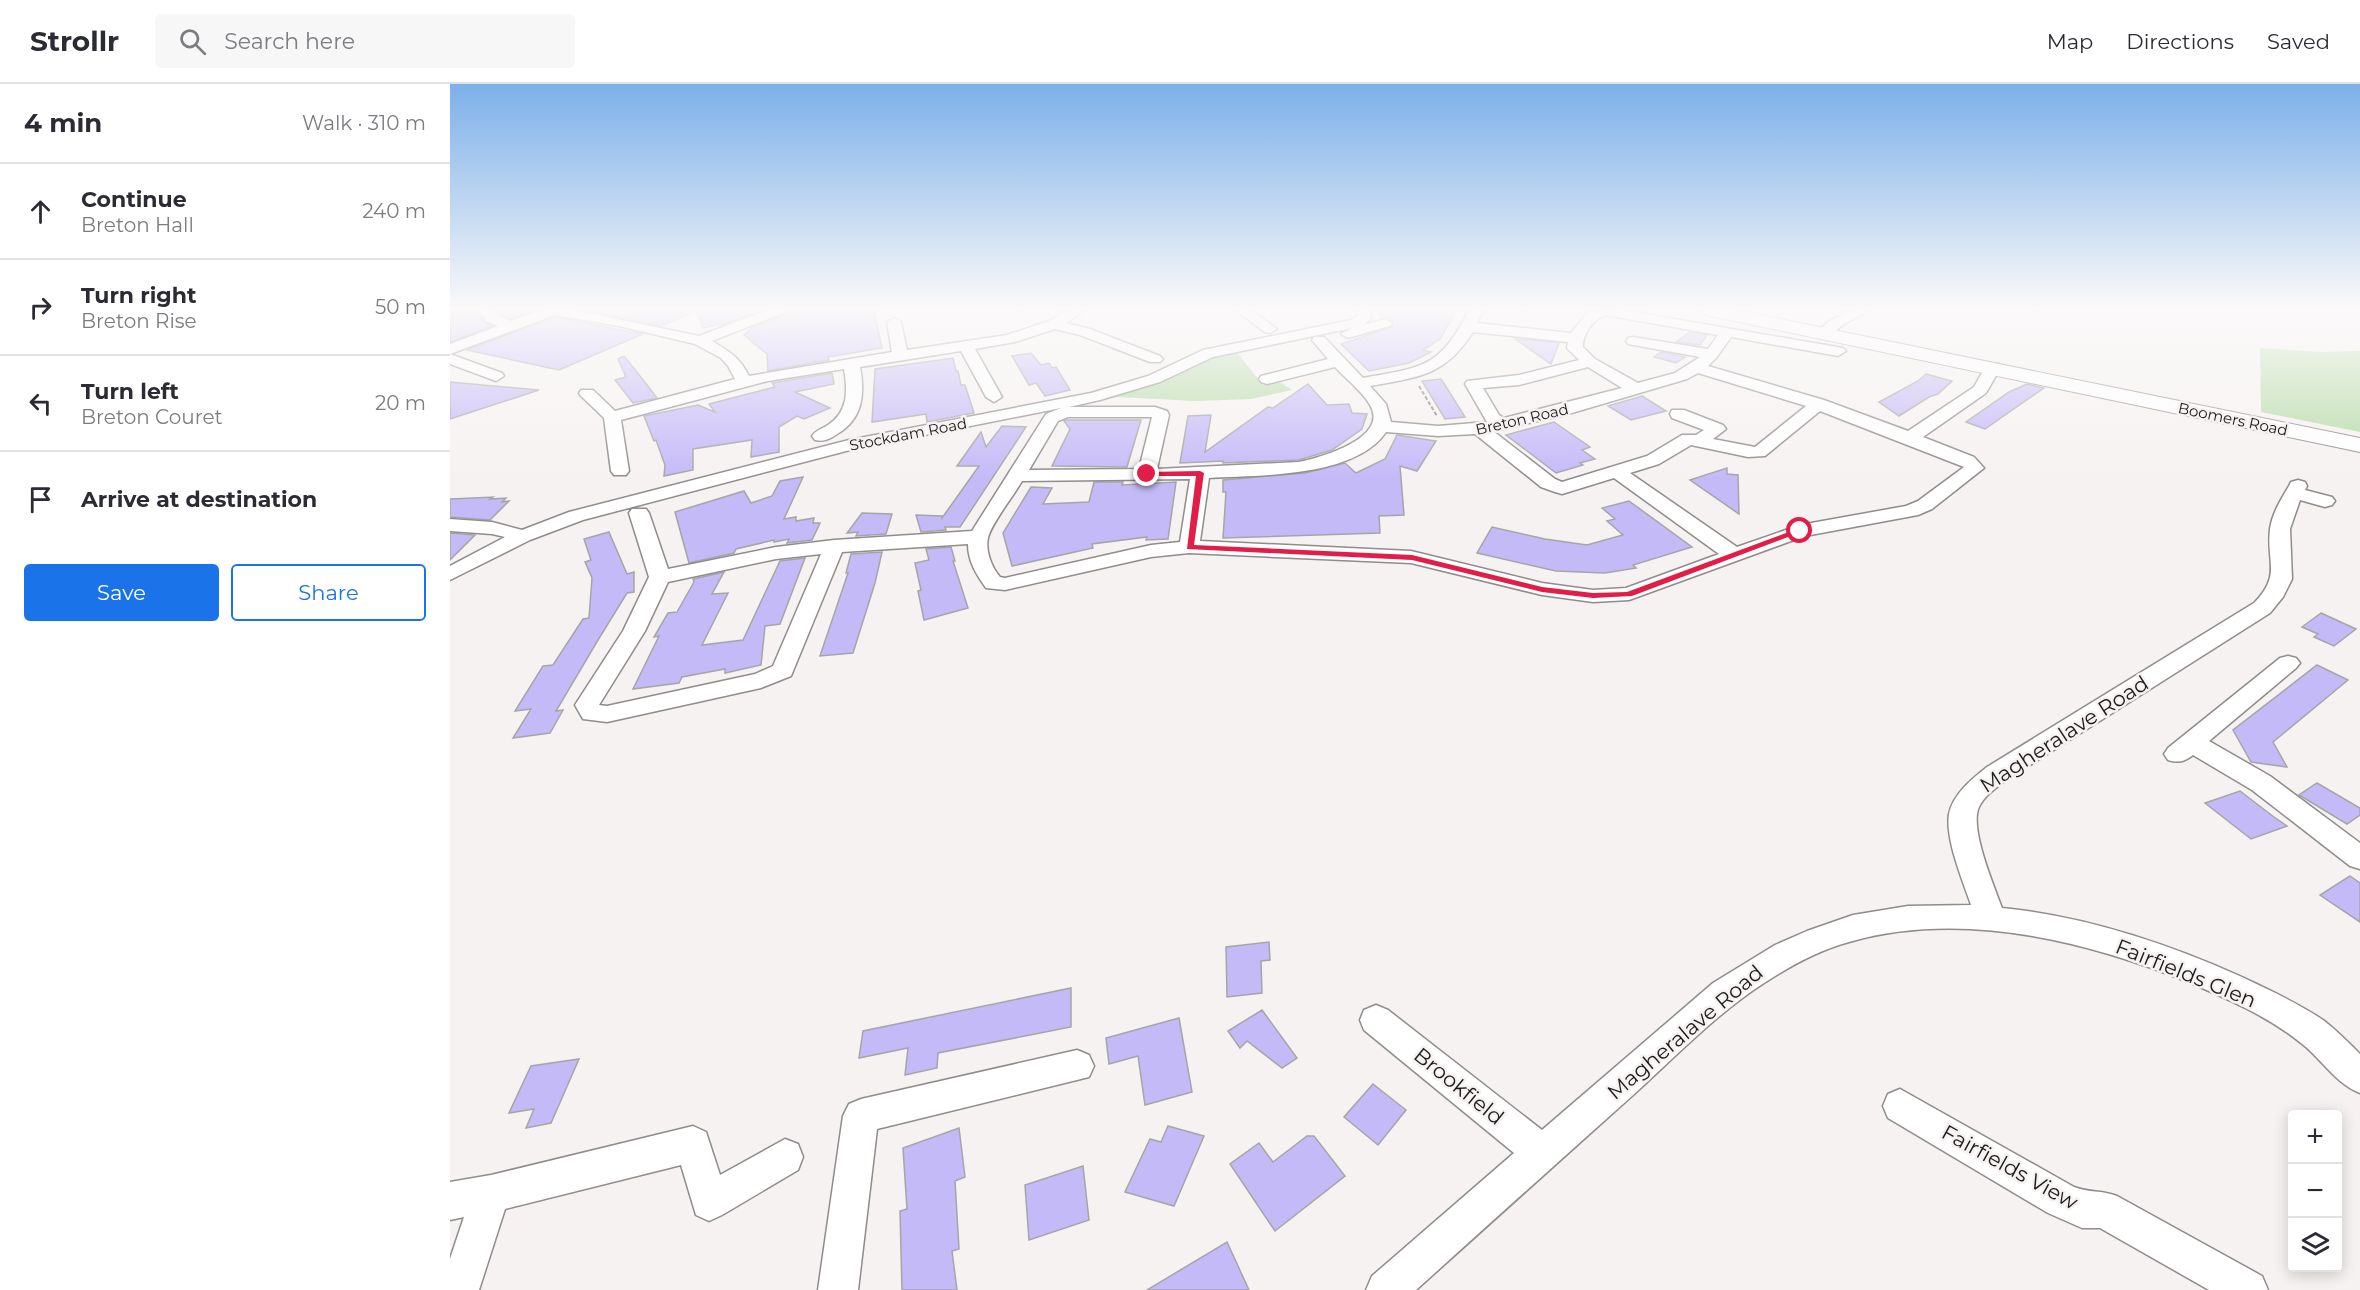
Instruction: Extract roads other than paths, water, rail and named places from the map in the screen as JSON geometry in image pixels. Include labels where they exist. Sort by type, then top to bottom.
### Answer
[{"type":"main road","name":"Boomers Road","points":[[1979,366],[2360,445]]},
{"type":"street","points":[[468,366],[496,376]]},
{"type":"street","points":[[736,366],[744,381]]},
{"type":"street","points":[[612,417],[744,381],[827,366]]},
{"type":"street","points":[[821,435],[837,429],[846,421],[852,410],[854,392],[851,366]]},
{"type":"street","points":[[976,366],[994,397]]},
{"type":"street","name":"Stockdam Road","points":[[450,574],[523,536],[576,516],[849,445],[1043,408],[1130,387],[1178,366]]},
{"type":"street","points":[[1267,379],[1318,366]]},
{"type":"street","points":[[1016,476],[1277,470],[1309,465],[1332,458],[1363,443],[1381,426],[1382,415],[1378,404],[1344,366]]},
{"type":"street","points":[[1361,383],[1410,374],[1432,366]]},
{"type":"street","points":[[1503,425],[1492,418],[1473,384],[1519,380],[1576,366]]},
{"type":"street","points":[[1596,366],[1636,389]]},
{"type":"street","points":[[1147,474],[1161,415],[1155,412],[1067,412],[1052,418],[978,537],[977,548],[985,573],[994,583],[1005,584],[1151,551],[1190,547],[1401,556],[1542,589],[1593,596],[1629,594],[1732,554],[1800,531],[1911,511],[1925,505],[1975,468],[1968,461],[1818,404],[1698,368]]},
{"type":"street","name":"Breton Road","points":[[1381,426],[1438,431],[1503,425],[1681,376],[1698,368]]},
{"type":"street","points":[[1910,438],[1980,390],[1993,368]]},
{"type":"street","points":[[587,393],[612,417],[620,471]]},
{"type":"street","points":[[1479,429],[1548,483],[1562,489],[1653,460],[1688,440],[1748,452],[1759,452],[1818,404]]},
{"type":"street","points":[[1678,414],[1717,429],[1699,441]]},
{"type":"street","points":[[1617,472],[1732,554]]},
{"type":"street","points":[[1190,547],[1200,473]]},
{"type":"street","points":[[551,541],[589,527],[639,513],[761,484]]},
{"type":"street","name":"Magheralave Road","points":[[1386,1290],[1725,993],[1779,956],[1816,940],[1864,926],[1940,916],[1990,917],[1966,837],[1963,814],[1972,794],[1996,774],[2262,609],[2277,591],[2284,572],[2280,528],[2296,489],[2325,501]]},
{"type":"street","points":[[639,513],[660,577],[634,631],[587,705],[592,713],[607,714],[761,680],[783,671],[834,546]]},
{"type":"street","points":[[450,525],[492,528],[523,536]]},
{"type":"street","points":[[660,577],[776,554],[834,546],[978,537]]},
{"type":"street","points":[[2288,663],[2185,749],[2261,783],[2360,858]]},
{"type":"street","name":"Fairfields Glen","points":[[1990,917],[2044,925],[2096,938],[2199,974],[2247,995],[2304,1026],[2326,1042],[2360,1077]]},
{"type":"street","name":"Brookfield","points":[[1376,1020],[1542,1153]]},
{"type":"street","points":[[838,1290],[861,1116],[1077,1066]]},
{"type":"street","name":"Fairfields View","points":[[1900,1106],[2061,1200],[2082,1209],[2104,1209],[2248,1290]]},
{"type":"street","points":[[450,1202],[693,1144],[709,1202],[785,1157]]},
{"type":"street","points":[[459,1290],[491,1194]]}]
